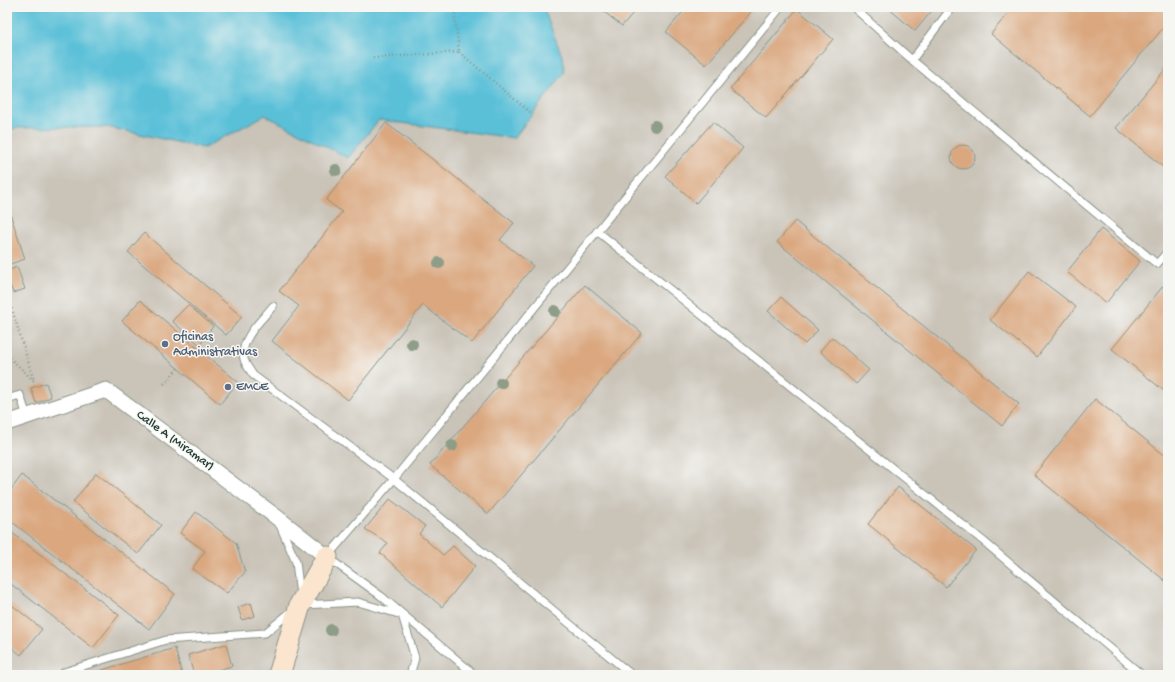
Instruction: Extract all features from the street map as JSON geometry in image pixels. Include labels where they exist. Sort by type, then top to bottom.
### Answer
[{"type":"main road","points":[[279,675],[300,605],[327,557]]},
{"type":"street","name":"Calle A (Miramar)","points":[[7,423],[106,390],[276,516],[327,557]]},
{"type":"lane","points":[[475,675],[381,596],[327,557],[394,479],[781,7]]},
{"type":"lane","points":[[853,7],[912,60],[1157,264],[1168,251]]},
{"type":"lane","points":[[912,60],[952,7]]},
{"type":"lane","points":[[597,231],[982,540],[1142,675]]},
{"type":"lane","points":[[273,306],[248,337],[244,347],[244,360],[253,375],[394,479],[632,675]]},
{"type":"lane","points":[[7,399],[20,395],[27,416]]},
{"type":"lane","points":[[276,516],[296,562],[300,605]]},
{"type":"lane","points":[[62,675],[64,672],[166,640],[265,632],[300,605],[358,602],[402,615]]},
{"type":"lane","points":[[402,615],[415,658],[410,675]]},
{"type":"path","points":[[454,7],[459,52],[532,114]]},
{"type":"path","points":[[373,58],[459,52]]},
{"type":"path","points":[[7,294],[34,381],[7,355]]},
{"type":"path","points":[[164,384],[178,368]]},
{"type":"shaded area","points":[[543,7],[1168,7],[1168,675],[7,675],[7,131],[16,128],[107,127],[204,148],[265,115],[347,158],[379,120],[514,138],[563,73],[563,61]]},
{"type":"water","points":[[7,7],[543,7],[564,61],[564,73],[514,138],[379,120],[348,158],[265,115],[204,148],[107,127],[16,128],[7,131]]},
{"type":"building","points":[[598,7],[638,7],[622,26]]},
{"type":"building","points":[[687,7],[755,7],[706,65],[666,32]]},
{"type":"building","points":[[887,7],[935,7],[915,31]]},
{"type":"building","points":[[1013,7],[1159,7],[1168,14],[1168,22],[1090,116],[991,34]]},
{"type":"building","points":[[797,9],[833,39],[766,118],[730,89]]},
{"type":"building","points":[[1168,66],[1168,171],[1116,128]]},
{"type":"building","points":[[713,122],[743,148],[696,203],[665,176]]},
{"type":"building","points":[[386,123],[514,223],[500,240],[533,266],[472,343],[423,305],[348,400],[272,341],[299,306],[279,291],[342,212],[326,200]]},
{"type":"building","points":[[963,145],[972,148],[975,157],[972,166],[963,169],[954,166],[951,157],[954,148]]},
{"type":"building","points":[[7,204],[25,259],[7,265]]},
{"type":"building","points":[[795,221],[1019,404],[1002,426],[777,242]]},
{"type":"building","points":[[1101,229],[1140,261],[1106,303],[1067,272]]},
{"type":"building","points":[[144,233],[242,317],[226,335],[128,252]]},
{"type":"building","points":[[17,267],[25,289],[13,293],[7,277],[7,271]]},
{"type":"building","points":[[1029,271],[1076,307],[1037,357],[990,320]]},
{"type":"building","points":[[1168,280],[1168,394],[1112,349]]},
{"type":"building","points":[[585,285],[642,333],[488,514],[430,465]]},
{"type":"building","points":[[781,297],[818,330],[805,344],[768,311]]},
{"type":"building","points":[[140,300],[238,382],[220,404],[122,321]]},
{"type":"building","points":[[188,305],[213,326],[200,345],[172,321]]},
{"type":"building","points":[[832,337],[869,370],[856,384],[820,351]]},
{"type":"building","points":[[46,383],[51,397],[36,403],[31,388]]},
{"type":"building","points":[[1095,399],[1168,458],[1168,583],[1034,475]]},
{"type":"building","points":[[96,473],[161,525],[138,554],[73,502]]},
{"type":"building","points":[[22,475],[175,594],[149,629],[7,518],[7,495]]},
{"type":"building","points":[[898,487],[976,550],[946,587],[868,524]]},
{"type":"building","points":[[390,499],[425,526],[419,534],[443,555],[453,546],[475,566],[442,607],[380,553],[388,543],[365,529]]},
{"type":"building","points":[[196,512],[236,543],[245,572],[227,593],[192,569],[205,551],[180,533]]},
{"type":"building","points":[[7,529],[119,615],[93,648],[7,581]]},
{"type":"building","points":[[7,601],[42,629],[21,655],[7,644]]},
{"type":"building","points":[[251,603],[255,616],[242,620],[238,607]]},
{"type":"building","points":[[226,644],[232,666],[200,675],[194,675],[188,655]]},
{"type":"building","points":[[175,648],[182,675],[103,675],[102,670]]},
{"type":"place","name":"Oficinas Administrativas","points":[[165,344]]},
{"type":"place","name":"EMCE","points":[[228,387]]}]
